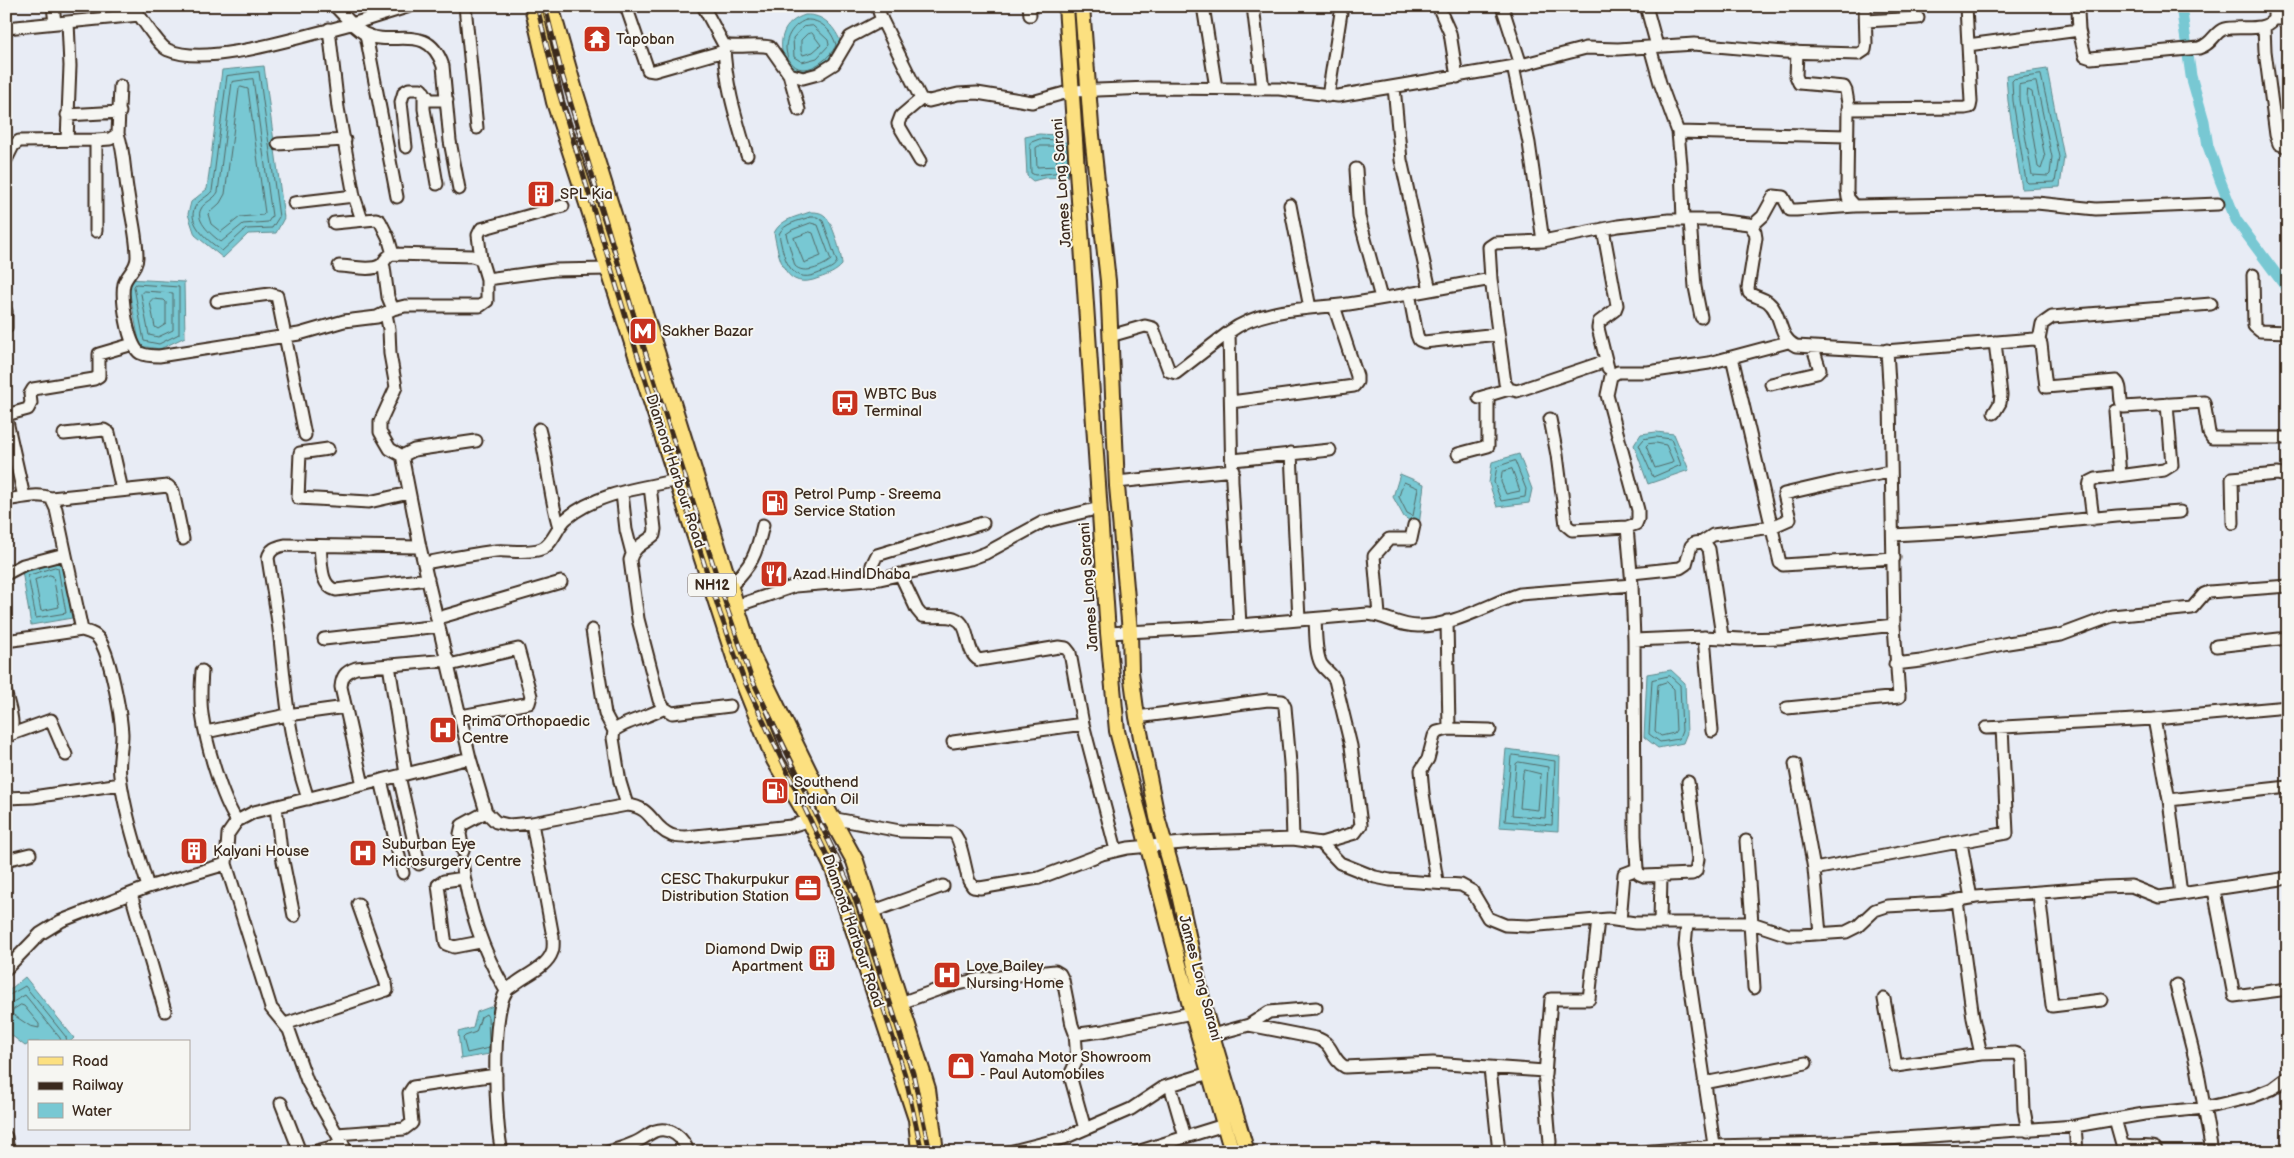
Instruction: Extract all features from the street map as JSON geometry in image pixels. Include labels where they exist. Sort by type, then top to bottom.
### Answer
[{"type":"highway","name":"Diamond Harbour Road","points":[[533,6],[555,102],[739,670],[776,760],[810,820],[834,869],[917,1119],[920,1152]]},
{"type":"highway","name":"Diamond Harbour Road","points":[[550,6],[573,87],[751,654],[855,861],[927,1089],[935,1152]]},
{"type":"highway","points":[[642,369],[660,363]]},
{"type":"main road","name":"James Long Sarani","points":[[1066,6],[1108,633],[1117,731],[1192,1013],[1232,1152]]},
{"type":"main road","points":[[1082,6],[1108,281],[1117,482],[1130,632],[1131,672],[1137,717],[1157,818],[1166,846],[1212,1035],[1247,1152]]},
{"type":"main road","points":[[1088,323],[1109,330]]},
{"type":"main road","points":[[1224,1124],[1238,1121]]},
{"type":"street","points":[[53,6],[55,23]]},
{"type":"street","points":[[335,6],[352,24],[366,34],[417,40],[432,45],[439,54],[443,66],[450,142],[459,189]]},
{"type":"street","points":[[6,28],[68,22],[119,12],[139,11],[166,50],[193,57],[252,49],[352,24],[410,6]]},
{"type":"street","points":[[465,6],[477,128]]},
{"type":"street","points":[[626,6],[648,70],[654,71],[724,48],[763,45],[770,47],[789,74],[799,110]]},
{"type":"street","points":[[703,6],[724,48],[730,93],[747,155]]},
{"type":"street","points":[[877,6],[921,99],[929,101],[958,94],[977,93],[1032,102],[1072,91],[1216,88],[1296,91],[1328,96],[1457,77],[1586,48],[1618,49],[1694,44],[1797,52],[1859,54],[1865,50],[1865,6]]},
{"type":"street","points":[[1203,6],[1216,88]]},
{"type":"street","points":[[1253,6],[1263,89]]},
{"type":"street","points":[[1328,96],[1342,6]]},
{"type":"street","points":[[1438,6],[1450,32],[1457,77]]},
{"type":"street","points":[[1502,6],[1517,65],[1543,241]]},
{"type":"street","points":[[1646,6],[1660,83],[1678,132],[1686,220],[1695,287],[1702,317]]},
{"type":"street","points":[[1848,108],[1860,110],[1970,107],[1966,6]]},
{"type":"street","points":[[2081,6],[2078,11],[2082,52],[2085,56],[2091,58],[2198,48],[2208,45],[2217,32],[2225,29],[2264,26],[2274,19],[2288,19]]},
{"type":"street","points":[[2274,6],[2274,19]]},
{"type":"street","points":[[1866,21],[1918,18]]},
{"type":"street","points":[[789,74],[803,78],[818,74],[834,64],[850,36],[882,20]]},
{"type":"street","points":[[67,140],[70,66],[68,22]]},
{"type":"street","points":[[2264,26],[2265,51],[2276,136],[2279,144],[2288,147]]},
{"type":"street","points":[[329,29],[338,108],[354,196],[362,220]]},
{"type":"street","points":[[1968,45],[2079,30]]},
{"type":"street","points":[[366,34],[397,197]]},
{"type":"street","points":[[1797,52],[1796,76],[1799,83],[1844,87],[1846,92],[1848,108],[1847,191],[1848,198],[1855,206]]},
{"type":"street","points":[[120,86],[118,134],[122,144],[138,259],[136,267],[124,284],[124,292],[133,344],[139,352],[159,356],[285,336],[312,331],[344,321],[377,317],[404,306],[480,306],[487,301],[487,279],[481,259],[478,235],[481,229],[564,206]]},
{"type":"street","points":[[1394,87],[1401,160],[1430,290]]},
{"type":"street","points":[[406,147],[401,97],[409,89],[421,89],[430,100],[447,100]]},
{"type":"street","points":[[424,92],[424,109],[437,184]]},
{"type":"street","points":[[920,161],[898,124],[901,116],[921,99]]},
{"type":"street","points":[[67,115],[120,112]]},
{"type":"street","points":[[1678,132],[1848,136]]},
{"type":"street","points":[[6,160],[13,146],[19,141],[96,140],[110,139],[118,134]]},
{"type":"street","points":[[96,140],[96,231]]},
{"type":"street","points":[[278,144],[345,140]]},
{"type":"street","points":[[1356,168],[1359,217],[1381,298]]},
{"type":"street","points":[[294,202],[354,196]]},
{"type":"street","points":[[1752,226],[1763,216],[1774,196],[1783,197],[1790,210],[1855,206],[2036,203],[2096,209],[2218,204]]},
{"type":"street","points":[[1290,205],[1310,308]]},
{"type":"street","points":[[334,223],[362,220],[380,221],[388,237],[393,254]]},
{"type":"street","points":[[1509,389],[1505,383],[1498,334],[1489,247],[1495,243],[1543,241],[1647,222],[1686,220],[1740,222],[1752,226]]},
{"type":"street","points":[[1752,226],[1756,238],[1748,288],[1749,293],[1767,302],[1773,309],[1781,332],[1788,342],[1796,346],[1887,350],[2038,340]]},
{"type":"street","points":[[1550,419],[1568,529],[1627,527],[1636,524],[1638,510],[1607,395],[1611,376],[1598,328],[1598,322],[1616,310],[1603,229]]},
{"type":"street","points":[[339,266],[371,268],[381,265],[386,258],[393,254],[472,256],[481,259]]},
{"type":"street","points":[[381,265],[384,267],[388,297],[390,354],[396,387],[380,422],[380,432],[390,449],[404,457]]},
{"type":"street","points":[[487,279],[554,270],[609,269]]},
{"type":"street","points":[[2253,275],[2254,326],[2260,331],[2288,332]]},
{"type":"street","points":[[1109,330],[1146,326],[1153,328],[1169,371],[1176,373],[1237,326],[1258,317],[1279,312],[1334,306],[1430,290],[1491,278]]},
{"type":"street","points":[[1409,293],[1417,335],[1424,342],[1498,334]]},
{"type":"street","points":[[217,301],[274,294],[279,300],[305,435]]},
{"type":"street","points":[[2211,304],[2052,317],[2046,320],[2042,324],[2038,340],[2041,344],[2046,387],[2116,381],[2120,387],[2121,403],[2124,407],[2204,402],[2209,434],[2216,439],[2288,438]]},
{"type":"street","points":[[1231,402],[1354,386],[1357,382],[1357,376],[1334,306]]},
{"type":"street","points":[[6,311],[6,328]]},
{"type":"street","points":[[1229,332],[1232,465],[1240,625]]},
{"type":"street","points":[[1611,376],[1618,372],[1648,372],[1695,366],[1788,342]]},
{"type":"street","points":[[1994,412],[2000,403],[2001,395],[1996,342]]},
{"type":"street","points":[[24,497],[9,441],[6,416],[28,409],[31,403],[30,394],[33,389],[94,379],[100,372],[99,354],[133,344]]},
{"type":"street","points":[[1771,384],[1817,373],[1820,366],[1813,348]]},
{"type":"street","points":[[1787,708],[1899,698],[1895,664],[1890,400],[1887,350]]},
{"type":"street","points":[[1732,357],[1780,563],[1783,565],[1894,558]]},
{"type":"street","points":[[1458,454],[1488,446],[1484,397],[1509,389],[1517,391],[1606,361]]},
{"type":"street","points":[[2093,519],[2090,482],[2096,479],[2164,470],[2172,465],[2167,404]]},
{"type":"street","points":[[2115,412],[2120,476]]},
{"type":"street","points":[[540,429],[546,453],[551,495],[559,527]]},
{"type":"street","points":[[64,434],[104,430],[109,433],[122,490]]},
{"type":"street","points":[[404,457],[414,450],[476,441]]},
{"type":"street","points":[[328,449],[300,453],[298,498],[369,502],[410,493]]},
{"type":"street","points":[[1117,482],[1232,465],[1291,453],[1330,450]]},
{"type":"street","points":[[1291,453],[1299,620]]},
{"type":"street","points":[[404,457],[420,547],[470,758],[486,812],[496,822],[509,825],[532,823],[627,805],[637,806],[647,811],[661,829],[671,836],[686,837],[791,826],[810,820],[832,818],[900,831],[956,834],[969,881],[972,886],[980,888],[1039,878],[1116,850],[1194,842],[1315,840],[1321,843],[1340,863],[1356,871],[1390,880],[1437,881],[1461,885],[1472,891],[1488,918],[1505,925],[1528,926],[1598,920],[1751,924],[1788,935],[1846,932],[1858,926],[1875,910],[1887,906],[2131,886],[2159,897],[2288,878]]},
{"type":"street","points":[[1632,573],[1680,568],[1686,564],[1691,546],[1694,543],[1702,542],[1713,536],[1772,527],[1790,519],[1784,494],[1890,472]]},
{"type":"street","points":[[2233,523],[2232,478],[2278,474],[2288,477]]},
{"type":"street","points":[[424,563],[497,551],[533,551],[543,549],[549,544],[566,519],[580,509],[622,493],[678,480]]},
{"type":"street","points":[[6,500],[44,496],[51,498],[168,486],[171,488],[183,539]]},
{"type":"street","points":[[650,486],[654,535],[639,545],[632,553],[630,560],[638,619],[659,700],[664,708],[672,713],[730,706]]},
{"type":"street","points":[[622,493],[628,541],[632,553]]},
{"type":"street","points":[[51,498],[56,509],[82,630]]},
{"type":"street","points":[[736,606],[795,586],[873,580],[970,559],[986,553],[1043,522],[1100,508]]},
{"type":"street","points":[[1893,535],[1957,532],[2180,512]]},
{"type":"street","points":[[873,580],[872,565],[877,555],[983,523]]},
{"type":"street","points":[[730,587],[747,570],[757,553],[763,525]]},
{"type":"street","points":[[1379,615],[1374,556],[1389,539],[1411,539],[1414,525]]},
{"type":"street","points":[[1627,527],[1632,573],[1634,640],[1634,808],[1637,869],[1644,876],[1692,874],[1698,866],[1688,782]]},
{"type":"street","points":[[1702,542],[1709,549],[1722,636]]},
{"type":"street","points":[[308,799],[299,773],[287,715],[279,636],[268,558],[269,552],[285,545],[420,547]]},
{"type":"street","points":[[320,546],[324,575],[330,589],[336,590],[428,579]]},
{"type":"street","points":[[6,574],[23,565],[65,554]]},
{"type":"street","points":[[900,574],[917,610],[922,616],[958,620],[964,628],[972,654],[979,660],[1059,647],[1066,648],[1072,659],[1083,724],[1116,850]]},
{"type":"street","points":[[324,639],[439,622],[561,582]]},
{"type":"street","points":[[1108,633],[1240,625],[1350,614],[1379,615],[1402,625],[1422,626],[1447,621],[1479,611],[1520,594],[1632,586]]},
{"type":"street","points":[[1895,664],[1921,661],[2008,642],[2061,635],[2112,616],[2192,608],[2204,594],[2209,592],[2288,586]]},
{"type":"street","points":[[1315,619],[1318,656],[1323,667],[1332,674],[1335,680],[1351,746],[1361,825],[1359,830],[1354,833],[1321,843]]},
{"type":"street","points":[[1447,621],[1449,729]]},
{"type":"street","points":[[1634,640],[1722,636],[1741,639],[1781,638],[1894,625]]},
{"type":"street","points":[[6,642],[82,630],[92,633],[99,639],[112,677],[120,714],[122,736],[119,774],[148,887]]},
{"type":"street","points":[[592,630],[605,714],[614,731],[613,738],[620,782],[627,805]]},
{"type":"street","points":[[1704,637],[1712,731]]},
{"type":"street","points":[[2216,646],[2288,638]]},
{"type":"street","points":[[363,785],[341,687],[342,678],[346,672],[356,668],[448,662],[518,649],[531,696],[529,703],[461,716]]},
{"type":"street","points":[[389,665],[402,775],[419,864]]},
{"type":"street","points":[[202,671],[201,712],[228,802],[237,821]]},
{"type":"street","points":[[6,694],[13,727],[9,737]]},
{"type":"street","points":[[1137,717],[1268,700],[1282,701],[1285,707],[1291,774],[1293,839]]},
{"type":"street","points":[[206,732],[287,715],[346,707]]},
{"type":"street","points":[[1986,728],[2154,719],[2288,707]]},
{"type":"street","points":[[614,731],[624,724],[642,719],[664,708]]},
{"type":"street","points":[[2154,719],[2169,800],[2181,894]]},
{"type":"street","points":[[9,737],[51,720],[66,756]]},
{"type":"street","points":[[953,742],[1083,724]]},
{"type":"street","points":[[1814,869],[2007,833],[2002,727]]},
{"type":"street","points":[[1437,881],[1423,793],[1422,770],[1431,752],[1434,736],[1437,732],[1449,729],[1490,730]]},
{"type":"street","points":[[342,1143],[307,1081],[293,1037],[271,1008],[226,864],[228,834],[237,821],[254,812],[470,758]]},
{"type":"street","points":[[1795,764],[1814,869],[1820,934]]},
{"type":"street","points":[[381,780],[403,873]]},
{"type":"street","points":[[6,798],[33,797],[121,784]]},
{"type":"street","points":[[2169,800],[2288,787]]},
{"type":"street","points":[[276,807],[281,851],[294,916]]},
{"type":"street","points":[[486,812],[462,825],[460,834],[464,878],[472,917],[480,942],[506,992],[498,1033],[496,1075],[496,1115],[502,1152]]},
{"type":"street","points":[[506,992],[543,964],[552,952],[553,937],[532,823]]},
{"type":"street","points":[[1746,841],[1754,988]]},
{"type":"street","points":[[1961,843],[1971,898]]},
{"type":"street","points":[[6,860],[30,854]]},
{"type":"street","points":[[6,969],[40,934],[61,921],[148,887],[226,864]]},
{"type":"street","points":[[1620,921],[1624,874],[1637,869]]},
{"type":"street","points":[[1660,923],[1661,875]]},
{"type":"street","points":[[464,878],[444,881],[438,885],[445,938],[450,946],[480,942]]},
{"type":"street","points":[[871,912],[942,886]]},
{"type":"street","points":[[2214,890],[2234,996],[2288,989]]},
{"type":"street","points":[[131,894],[165,1011]]},
{"type":"street","points":[[2039,894],[2052,1006],[2102,1000]]},
{"type":"street","points":[[1957,900],[1973,1018],[1981,1054]]},
{"type":"street","points":[[285,1024],[386,990],[386,983],[358,904]]},
{"type":"street","points":[[1548,1152],[1550,1142],[1545,1074],[1551,999],[1589,999],[1598,920]]},
{"type":"street","points":[[1687,923],[1685,946],[1715,1149]]},
{"type":"street","points":[[881,1010],[948,986],[981,979],[1055,971],[1060,974],[1063,980],[1075,1033],[1077,1060],[1071,1073],[1071,1080],[1085,1129]]},
{"type":"street","points":[[2176,985],[2190,1036],[2212,1152]]},
{"type":"street","points":[[1884,999],[1896,1066],[1981,1054],[2015,1053],[2020,1056],[2022,1061],[2024,1110],[2028,1131]]},
{"type":"street","points":[[1212,1035],[1248,1025],[1269,1012],[1316,1008]]},
{"type":"street","points":[[1075,1033],[1103,1031],[1192,1013]]},
{"type":"street","points":[[1248,1025],[1325,1040],[1330,1045],[1339,1064],[1345,1067],[1433,1063],[1490,1069],[1544,1071],[1545,1074]]},
{"type":"street","points":[[1704,1082],[1806,1063]]},
{"type":"street","points":[[1490,1069],[1499,1152]]},
{"type":"street","points":[[1009,1152],[1064,1138],[1131,1109],[1157,1091],[1170,1085],[1209,1074]]},
{"type":"street","points":[[313,1152],[342,1143],[404,1129],[412,1123],[409,1093],[413,1087],[496,1075]]},
{"type":"street","points":[[1641,1152],[1830,1148],[1968,1133],[2028,1131],[2074,1126],[2144,1114],[2204,1108],[2264,1094],[2288,1076]]},
{"type":"street","points":[[1170,1085],[1185,1137]]},
{"type":"street","points":[[281,1103],[300,1152]]},
{"type":"street","points":[[2115,1119],[2122,1144],[2126,1146],[2150,1146],[2155,1148],[2157,1152]]},
{"type":"street","points":[[1137,1152],[1224,1124]]},
{"type":"street","points":[[2074,1126],[2077,1152]]},
{"type":"street","points":[[608,1152],[636,1142],[657,1130],[675,1133],[682,1139],[688,1152]]},
{"type":"street","points":[[6,1137],[8,1152]]},
{"type":"water","points":[[805,15],[818,17],[828,23],[842,45],[828,64],[820,69],[800,74],[794,72],[786,64],[782,52],[782,40],[784,31],[789,25]]},
{"type":"water","points":[[264,66],[284,218],[276,233],[248,234],[223,258],[195,235],[188,214],[191,202],[207,189],[222,70]]},
{"type":"water","points":[[2047,69],[2064,157],[2060,187],[2022,189],[2008,101],[2006,75]]},
{"type":"water","points":[[1039,134],[1059,135],[1068,145],[1069,170],[1067,177],[1044,178],[1033,181],[1027,176],[1025,137]]},
{"type":"water","points":[[810,212],[822,214],[828,219],[836,239],[842,265],[822,277],[808,281],[798,281],[791,277],[781,262],[774,233],[785,222]]},
{"type":"water","points":[[127,279],[184,282],[185,337],[160,349],[140,346]]},
{"type":"water","points":[[1656,432],[1674,434],[1689,470],[1648,484],[1634,445],[1641,434]]},
{"type":"water","points":[[1519,454],[1532,489],[1529,503],[1497,507],[1489,483],[1492,462]]},
{"type":"water","points":[[1400,474],[1424,484],[1419,526],[1404,517],[1393,497]]},
{"type":"water","points":[[62,559],[72,618],[31,625],[22,571]]},
{"type":"water","points":[[1671,670],[1685,683],[1687,733],[1683,743],[1658,748],[1644,737],[1647,674]]},
{"type":"water","points":[[1506,749],[1560,756],[1558,831],[1499,827]]},
{"type":"water","points":[[25,977],[74,1038],[72,1040],[28,1040],[28,1044],[25,1046],[6,1031],[6,993]]},
{"type":"water","points":[[493,1006],[495,1053],[461,1059],[458,1032],[473,1028],[477,1012]]},
{"type":"waterway","points":[[2181,6],[2191,76],[2204,121],[2208,146],[2220,180],[2236,220],[2288,290]]},
{"type":"railway","points":[[537,6],[554,76],[629,328],[720,613],[744,680],[850,904],[905,1075],[922,1152]]},
{"type":"railway","points":[[545,6],[562,74],[637,326],[728,611],[751,677],[857,901],[913,1073],[930,1152]]},
{"type":"place","name":"Tapoban","points":[[597,39]]},
{"type":"place","name":"SPL Kia","points":[[541,194]]},
{"type":"place","name":"Sakher Bazar","points":[[643,331]]},
{"type":"place","name":"WBTC Bus Terminal","points":[[845,403]]},
{"type":"place","name":"Petrol Pump - Sreema Service Station","points":[[775,503]]},
{"type":"place","name":"Azad Hind Dhaba","points":[[774,574]]},
{"type":"place","name":"Prima Orthopaedic Centre","points":[[443,730]]},
{"type":"place","name":"Southend Indian Oil","points":[[775,791]]},
{"type":"place","name":"Kalyani House","points":[[194,851]]},
{"type":"place","name":"Suburban Eye Microsurgery Centre","points":[[363,853]]},
{"type":"place","name":"CESC Thakurpukur Distribution Station","points":[[808,888]]},
{"type":"place","name":"Diamond Dwip Apartment","points":[[822,958]]},
{"type":"place","name":"Love Bailey Nursing Home","points":[[947,975]]},
{"type":"place","name":"Yamaha Motor Showroom - Paul Automobiles","points":[[961,1066]]}]
